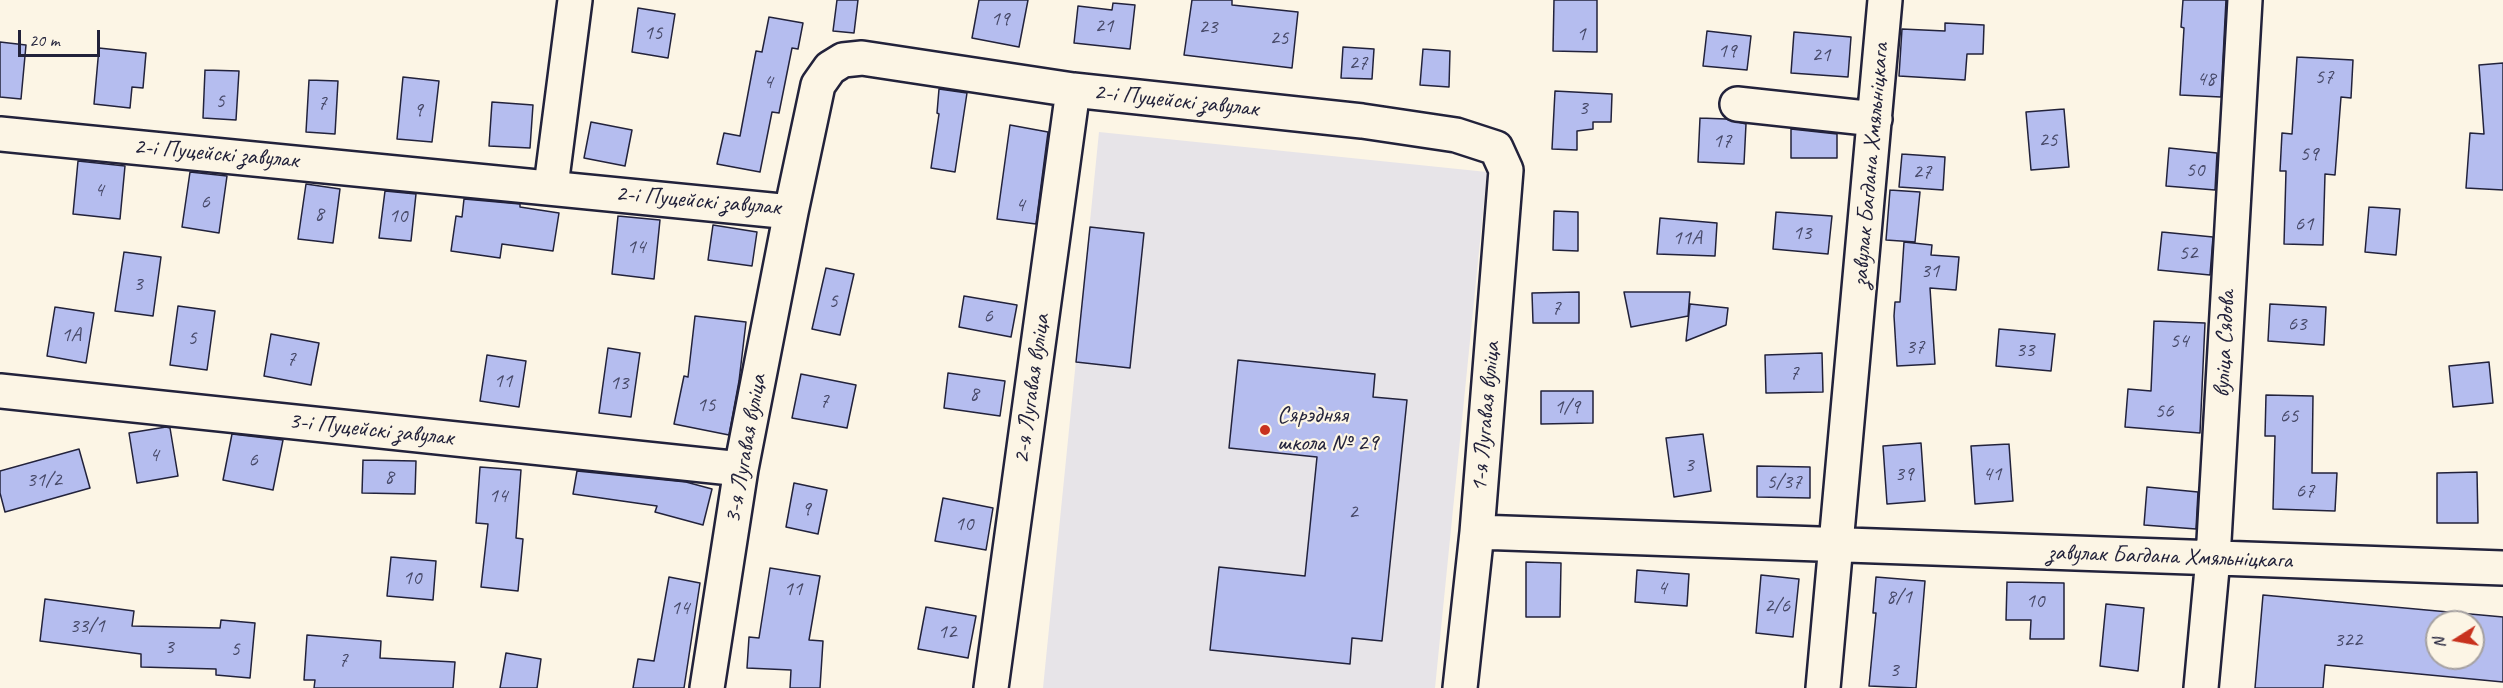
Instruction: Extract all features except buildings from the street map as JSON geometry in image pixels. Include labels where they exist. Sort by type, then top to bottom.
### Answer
[{"type":"street","points":[[551,186],[575,0]]},
{"type":"street","name":"завулак Багдана Хмяльніцкага","points":[[1836,546],[1885,0]]},
{"type":"street","name":"вуліца Сядова","points":[[2201,688],[2213,558],[2245,0]]},
{"type":"street","name":"2-і Пуцейскі завулак","points":[[0,134],[551,186],[791,212],[818,85],[830,68],[843,60],[862,58],[1073,90],[1362,121],[1456,135],[1496,148]]},
{"type":"street","name":"2-я Лугавая вуліца","points":[[991,688],[1073,90]]},
{"type":"street","points":[[1737,104],[1875,119]]},
{"type":"street","name":"1-я Лугавая вуліца","points":[[1460,688],[1477,532],[1506,170],[1496,148]]},
{"type":"street","name":"3-я Лугавая вуліца","points":[[707,688],[741,469],[791,212]]},
{"type":"street","name":"3-і Пуцейскі завулак","points":[[0,391],[741,469]]},
{"type":"street","name":"завулак Багдана Хмяльніцкага","points":[[1477,532],[2503,568]]},
{"type":"street","points":[[1823,688],[1836,546]]},
{"type":"shaded area","name":"Сярэдняя школа № 29","points":[[1099,132],[1487,172],[1435,688],[1043,688]]},
{"type":"place","name":"Сярэдняя школа № 29","points":[[1265,430]]}]
